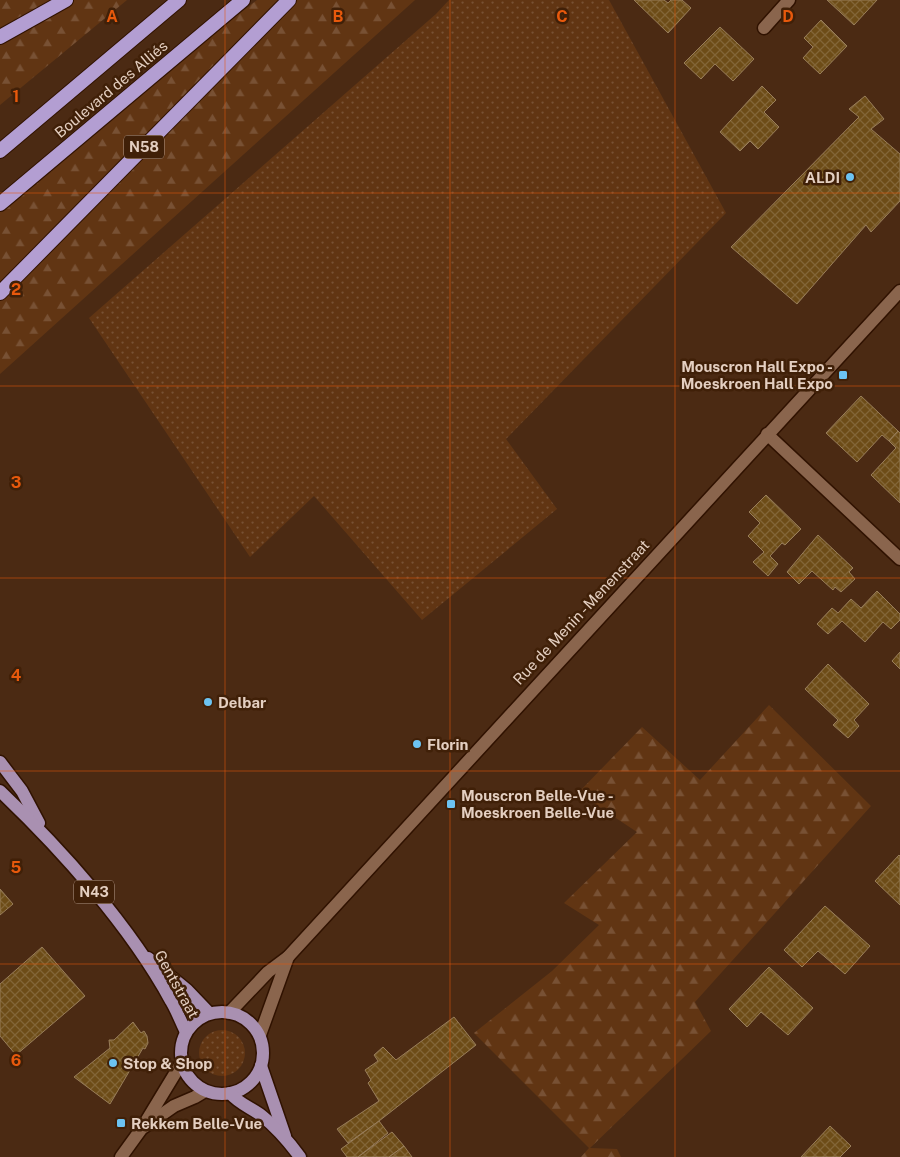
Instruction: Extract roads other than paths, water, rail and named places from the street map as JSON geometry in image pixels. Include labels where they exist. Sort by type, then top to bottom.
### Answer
[{"type":"highway","points":[[0,37],[66,0]]},
{"type":"highway","name":"Boulevard des Alliés","points":[[0,151],[179,0]]},
{"type":"highway","name":"Boulevard des Alliés","points":[[0,204],[243,0]]},
{"type":"highway","name":"N58","points":[[0,293],[289,0]]},
{"type":"main road","name":"N43","points":[[0,762],[22,791],[45,834]]},
{"type":"main road","name":"N43","points":[[0,791],[45,834],[140,951],[187,990],[209,1013]]},
{"type":"main road","name":"Gentstraat","points":[[140,951],[172,1002],[186,1032]]},
{"type":"main road","points":[[229,1012],[240,1016],[250,1023],[260,1035],[263,1053],[261,1066],[248,1084],[230,1093],[213,1094],[195,1085],[187,1075],[182,1062],[182,1042],[186,1032],[199,1018],[209,1013],[229,1012]]},
{"type":"main road","points":[[261,1066],[286,1138]]},
{"type":"main road","points":[[230,1093],[236,1100],[262,1116],[286,1138],[300,1157]]},
{"type":"street","points":[[764,28],[789,0]]},
{"type":"street","name":"Rue de Menin - Menenstraat","points":[[229,1012],[268,972],[288,957],[900,291]]},
{"type":"street","points":[[767,434],[900,558]]},
{"type":"street","name":"Rue de Menin - Menenstraat","points":[[260,1035],[288,957]]},
{"type":"street","points":[[121,1157],[142,1128],[182,1062]]},
{"type":"street","points":[[142,1128],[174,1106],[195,1097],[205,1090]]},
{"type":"place","name":"ALDI","points":[[850,177]]},
{"type":"place","name":"Mouscron Hall Expo - Moeskroen Hall Expo","points":[[843,375]]},
{"type":"place","name":"Delbar","points":[[208,702]]},
{"type":"place","name":"Florin","points":[[417,744]]},
{"type":"place","name":"Mouscron Belle-Vue - Moeskroen Belle-Vue","points":[[451,804]]},
{"type":"place","name":"Stop & Shop","points":[[113,1063]]},
{"type":"place","name":"Rekkem Belle-Vue","points":[[121,1123]]}]
